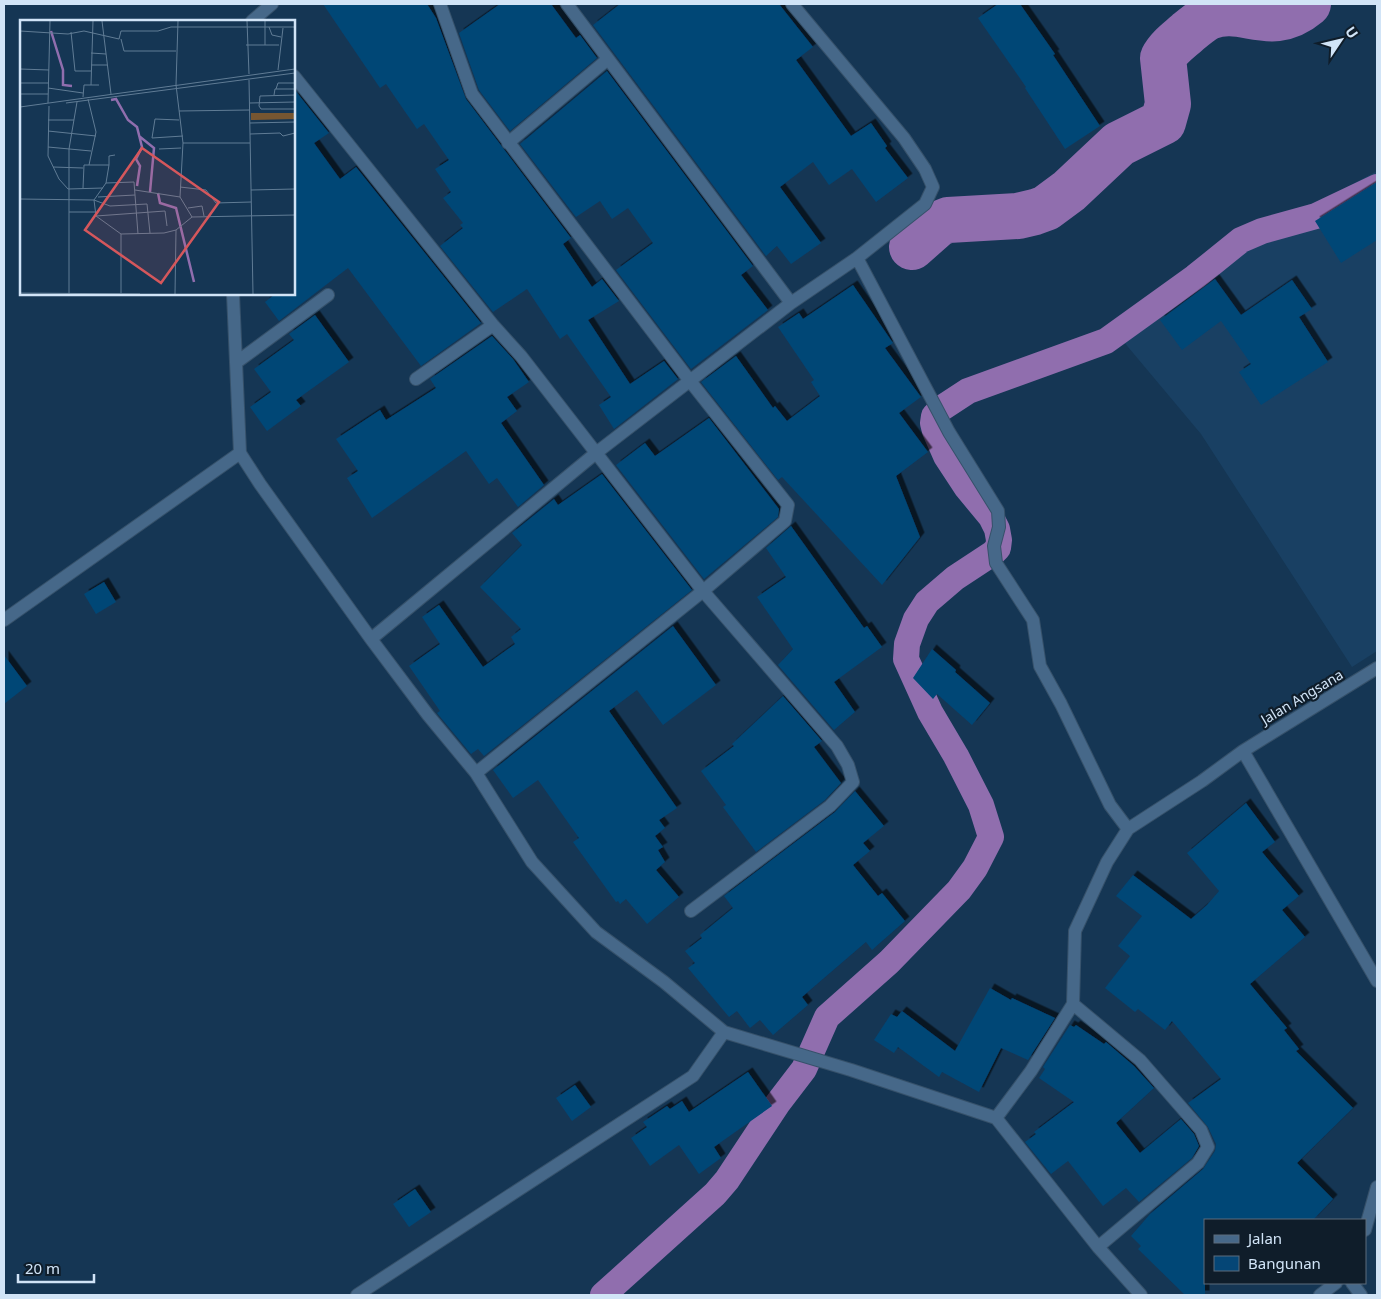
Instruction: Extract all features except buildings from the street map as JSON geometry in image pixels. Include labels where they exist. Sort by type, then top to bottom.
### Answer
[{"type":"street","points":[[253,20],[272,4]]},
{"type":"street","points":[[440,4],[472,94],[690,381],[788,505],[785,521],[703,591],[476,773]]},
{"type":"street","points":[[567,4],[791,302]]},
{"type":"street","points":[[371,639],[596,453],[791,302],[857,258],[925,204],[933,186],[925,169],[904,138],[792,4]]},
{"type":"street","points":[[508,143],[608,59]]},
{"type":"street","points":[[295,77],[493,324],[521,356],[703,591],[837,746],[848,765],[853,782],[830,806],[691,911]]},
{"type":"street","points":[[857,258],[949,432],[998,511],[999,527],[994,546],[996,563],[1033,620],[1040,666],[1061,704],[1110,805],[1128,829],[1107,862],[1075,931],[1073,1004],[1031,1071],[996,1118]]},
{"type":"street","points":[[233,295],[240,454],[371,639],[428,715],[476,773],[532,862],[596,932],[664,982],[724,1032],[851,1070],[996,1118],[1098,1247],[1142,1295]]},
{"type":"street","points":[[237,362],[328,295]]},
{"type":"street","points":[[416,379],[493,324]]},
{"type":"street","points":[[4,620],[240,454]]},
{"type":"street","name":"Jalan Angsana","points":[[1128,829],[1202,781],[1243,751],[1377,668]]},
{"type":"street","points":[[1243,751],[1377,981]]},
{"type":"street","points":[[1073,1004],[1140,1060],[1201,1130],[1208,1148],[1198,1163],[1098,1247]]},
{"type":"street","points":[[357,1295],[693,1076],[724,1032]]},
{"type":"street","points":[[1366,1226],[1377,1187]]},
{"type":"street","points":[[1320,1295],[1335,1284]]},
{"type":"street","points":[[1353,1284],[1361,1295]]},
{"type":"shaded area","points":[[1377,171],[1377,651],[1352,667],[1201,434],[1118,335],[1286,220]]},
{"type":"waterway","points":[[912,247],[938,224],[948,220],[1018,216],[1046,208],[1069,191],[1119,144],[1163,122],[1168,104],[1163,58],[1194,27],[1209,17],[1234,14],[1281,18],[1294,13],[1308,4]]},
{"type":"waterway","points":[[603,1295],[715,1194],[727,1180],[778,1103],[804,1069],[827,1017],[889,962],[959,890],[975,868],[991,837],[981,805],[956,756],[930,712],[906,659],[907,644],[916,619],[927,602],[955,578],[993,553],[998,548],[999,540],[997,529],[991,517],[967,488],[946,456],[935,431],[934,416],[942,408],[968,391],[1106,341],[1195,277],[1241,240],[1262,231],[1316,216],[1377,187]]}]
